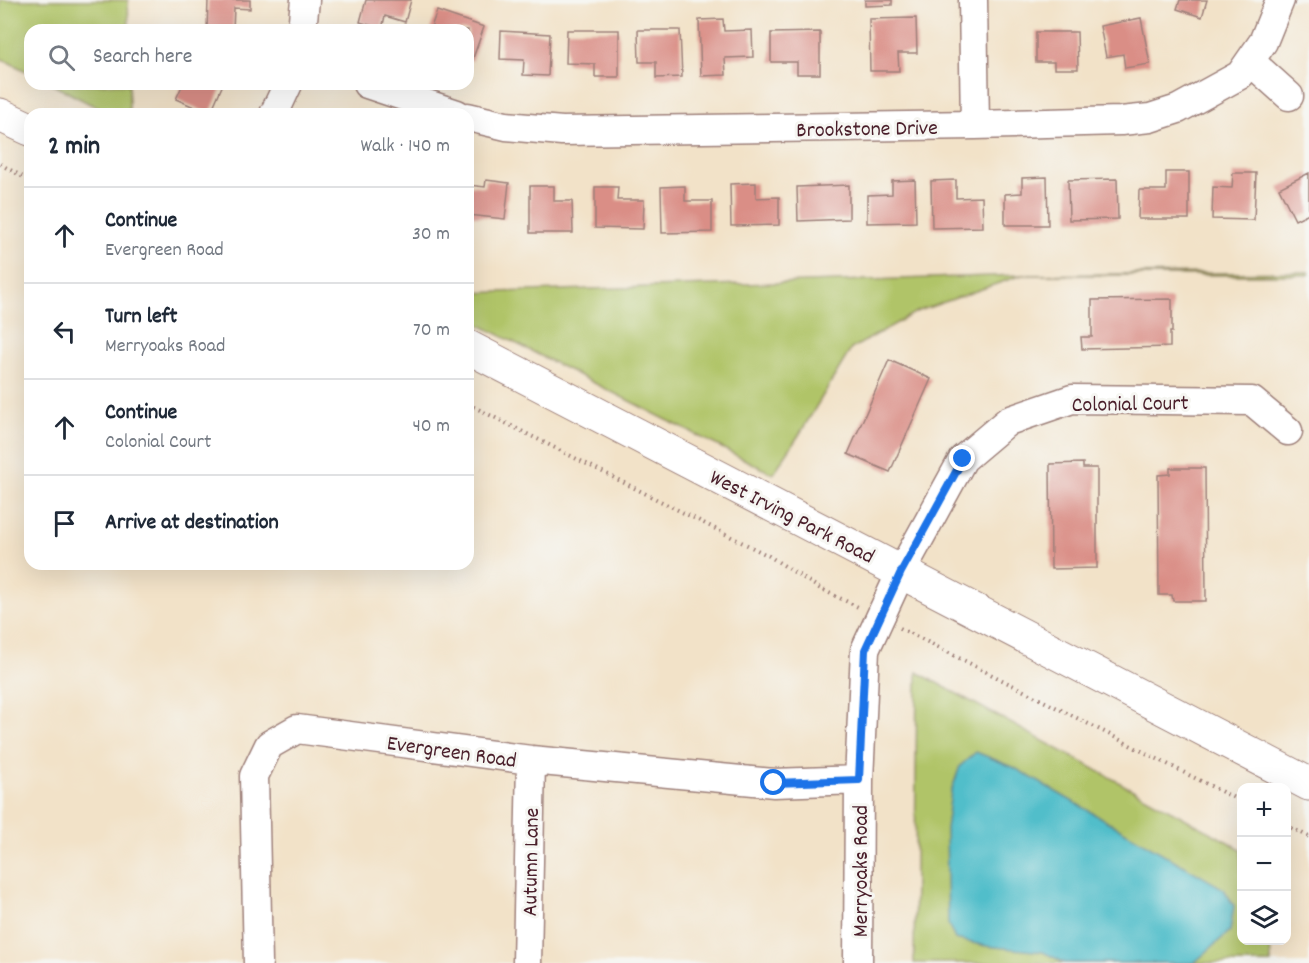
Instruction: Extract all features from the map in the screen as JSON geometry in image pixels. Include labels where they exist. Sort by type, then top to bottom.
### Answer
[{"type":"main road","points":[[0,115],[24,126]]},
{"type":"main road","name":"West Irving Park Road","points":[[474,350],[1309,784]]},
{"type":"street","points":[[303,24],[305,0]]},
{"type":"street","points":[[973,0],[975,125]]},
{"type":"street","name":"Brookstone Drive","points":[[474,118],[506,126],[562,131],[975,125],[1121,121],[1150,118],[1178,109],[1240,75],[1263,42],[1280,0]]},
{"type":"street","points":[[1250,61],[1289,96]]},
{"type":"street","points":[[277,108],[285,90]]},
{"type":"street","points":[[385,90],[439,108]]},
{"type":"street","name":"Colonial Court","points":[[901,572],[963,459],[1008,421],[1072,399],[1252,401],[1288,431]]},
{"type":"street","name":"Merryoaks Road","points":[[858,963],[859,780],[865,650],[901,572]]},
{"type":"street","name":"Evergreen Road","points":[[258,963],[254,776],[269,745],[297,729],[531,760],[774,783],[859,780]]},
{"type":"street","name":"Autumn Lane","points":[[527,963],[531,760]]},
{"type":"path","points":[[0,164],[24,178]]},
{"type":"path","points":[[474,407],[769,556],[819,588],[1237,799]]},
{"type":"path","points":[[1291,827],[1309,837]]},
{"type":"green space","points":[[0,0],[128,0],[129,24],[24,24],[24,70],[0,58]]},
{"type":"green space","points":[[63,90],[129,90],[129,108],[98,108]]},
{"type":"green space","points":[[1309,272],[1309,275],[1022,275]]},
{"type":"green space","points":[[1022,275],[916,312],[851,349],[773,474],[474,322],[474,293]]},
{"type":"green space","points":[[917,672],[1237,847],[1237,945],[1270,945],[1271,963],[914,963]]},
{"type":"water","points":[[976,752],[1013,767],[1224,889],[1234,906],[1230,931],[1194,963],[1065,963],[1043,952],[986,946],[955,939],[948,924],[946,829],[951,792],[960,766]]},
{"type":"building","points":[[208,0],[250,0],[250,9],[234,8],[233,24],[207,24]]},
{"type":"building","points":[[366,0],[411,0],[405,22],[385,16],[383,24],[360,22]]},
{"type":"building","points":[[865,0],[892,0],[892,5],[865,6]]},
{"type":"building","points":[[1180,0],[1207,0],[1202,17],[1177,9]]},
{"type":"building","points":[[437,11],[484,27],[474,55],[474,24],[432,24]]},
{"type":"building","points":[[916,18],[917,53],[898,53],[899,71],[870,71],[869,19]]},
{"type":"building","points":[[1141,18],[1150,64],[1125,68],[1123,54],[1106,57],[1100,26]]},
{"type":"building","points":[[723,19],[724,31],[752,30],[753,57],[725,58],[726,75],[701,76],[699,20]]},
{"type":"building","points":[[567,30],[619,30],[619,77],[595,77],[595,64],[566,63]]},
{"type":"building","points":[[638,30],[680,30],[682,77],[656,78],[656,62],[639,62]]},
{"type":"building","points":[[501,31],[550,34],[548,76],[523,75],[524,60],[500,59]]},
{"type":"building","points":[[820,32],[820,74],[797,74],[797,62],[771,62],[771,33]]},
{"type":"building","points":[[1036,32],[1077,32],[1078,69],[1054,69],[1054,62],[1036,62]]},
{"type":"building","points":[[180,90],[220,90],[213,108],[196,108],[176,99]]},
{"type":"building","points":[[1166,172],[1189,172],[1189,219],[1138,219],[1139,190],[1166,190]]},
{"type":"building","points":[[1233,173],[1256,173],[1254,220],[1212,219],[1213,187],[1232,188]]},
{"type":"building","points":[[1309,173],[1309,213],[1295,220],[1279,188]]},
{"type":"building","points":[[1047,177],[1048,225],[1005,225],[1005,194],[1022,193],[1022,178]]},
{"type":"building","points":[[1117,179],[1118,219],[1069,220],[1068,180]]},
{"type":"building","points":[[486,180],[509,183],[505,219],[474,216],[474,186],[485,187]]},
{"type":"building","points":[[915,180],[916,222],[867,223],[867,195],[892,194],[892,181]]},
{"type":"building","points":[[956,180],[956,198],[982,197],[983,227],[932,228],[931,181]]},
{"type":"building","points":[[756,183],[756,198],[779,197],[779,225],[731,226],[730,184]]},
{"type":"building","points":[[849,185],[849,219],[798,221],[797,187]]},
{"type":"building","points":[[530,186],[554,186],[554,201],[572,201],[573,233],[530,233]]},
{"type":"building","points":[[685,186],[685,201],[712,201],[712,232],[662,233],[661,187]]},
{"type":"building","points":[[595,187],[618,187],[617,200],[644,200],[643,229],[595,228]]},
{"type":"building","points":[[1172,299],[1170,347],[1082,349],[1081,337],[1092,337],[1092,300]]},
{"type":"building","points":[[889,360],[931,379],[890,472],[848,454]]},
{"type":"building","points":[[1083,463],[1083,468],[1097,468],[1097,568],[1051,569],[1050,464]]},
{"type":"building","points":[[1170,468],[1205,468],[1206,601],[1173,601],[1172,595],[1159,595],[1158,475],[1170,474]]},
{"type":"route","points":[[774,783],[859,780],[865,650],[901,572],[963,459]]}]
